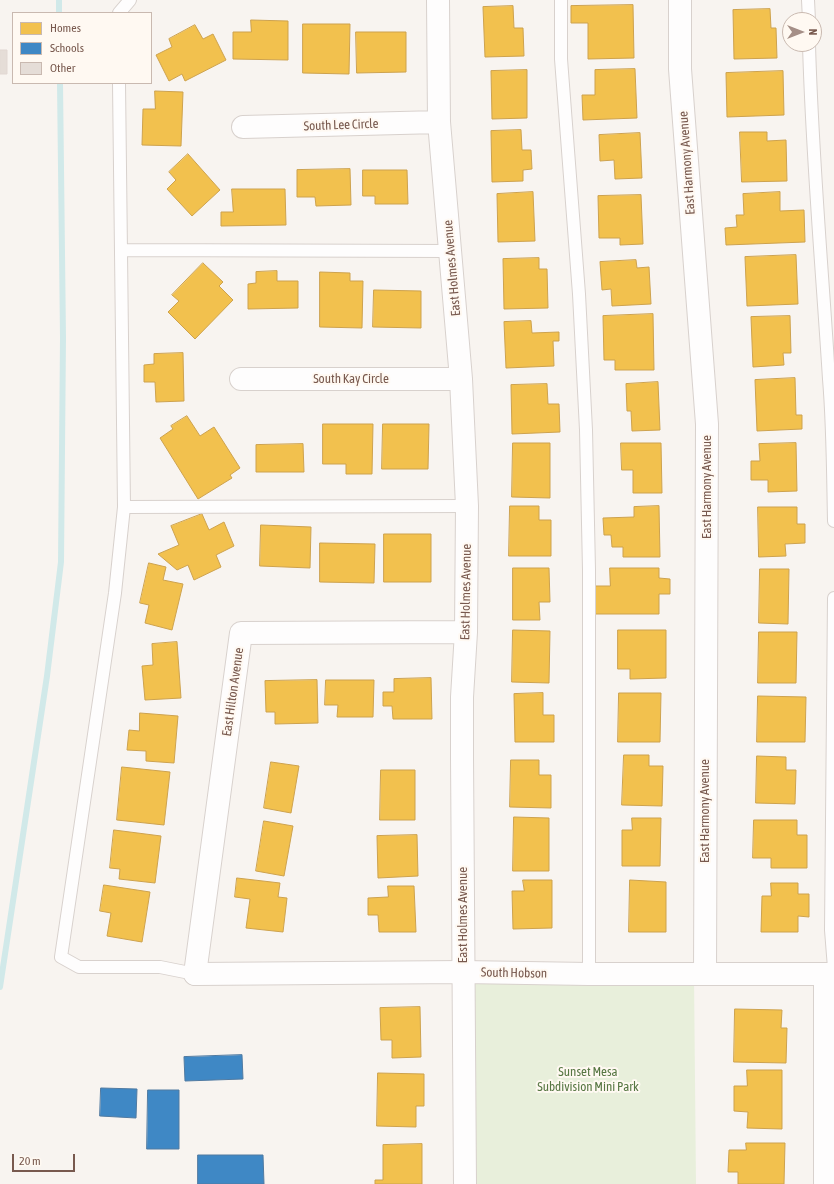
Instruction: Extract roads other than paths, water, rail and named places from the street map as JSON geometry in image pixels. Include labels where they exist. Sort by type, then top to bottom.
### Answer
[{"type":"street","name":"East Holmes Avenue","points":[[438,0],[439,122],[461,379],[467,506],[466,632],[462,697],[465,1184]]},
{"type":"street","name":"East Harmony Avenue","points":[[680,0],[680,69],[707,424],[705,974]]},
{"type":"street","name":"South Lee Circle","points":[[244,127],[439,122]]},
{"type":"street","name":"South Kay Circle","points":[[241,379],[461,379]]},
{"type":"street","name":"East Hilton Avenue","points":[[195,974],[241,633],[466,632]]},
{"type":"street","name":"South Hobson","points":[[195,974],[463,972],[705,974],[831,972]]},
{"type":"street","points":[[825,1184],[831,972]]},
{"type":"lane","points":[[120,12],[130,0]]},
{"type":"lane","points":[[561,0],[561,59],[586,430],[589,570],[589,974]]},
{"type":"lane","points":[[808,0],[809,12]]},
{"type":"lane","points":[[809,52],[810,96],[817,218],[830,381],[834,521]]},
{"type":"lane","points":[[119,84],[124,506],[116,593],[61,957],[79,967],[160,967],[195,974]]},
{"type":"lane","points":[[121,250],[450,251]]},
{"type":"lane","points":[[124,506],[467,506]]},
{"type":"lane","points":[[831,972],[834,598]]},
{"type":"waterway","points":[[59,0],[59,12]]},
{"type":"waterway","points":[[0,987],[47,676],[61,562],[63,338],[60,84]]},
{"type":"park label","name":"Sunset Mesa Subdivision Mini Park","points":[[588,1080]]}]
